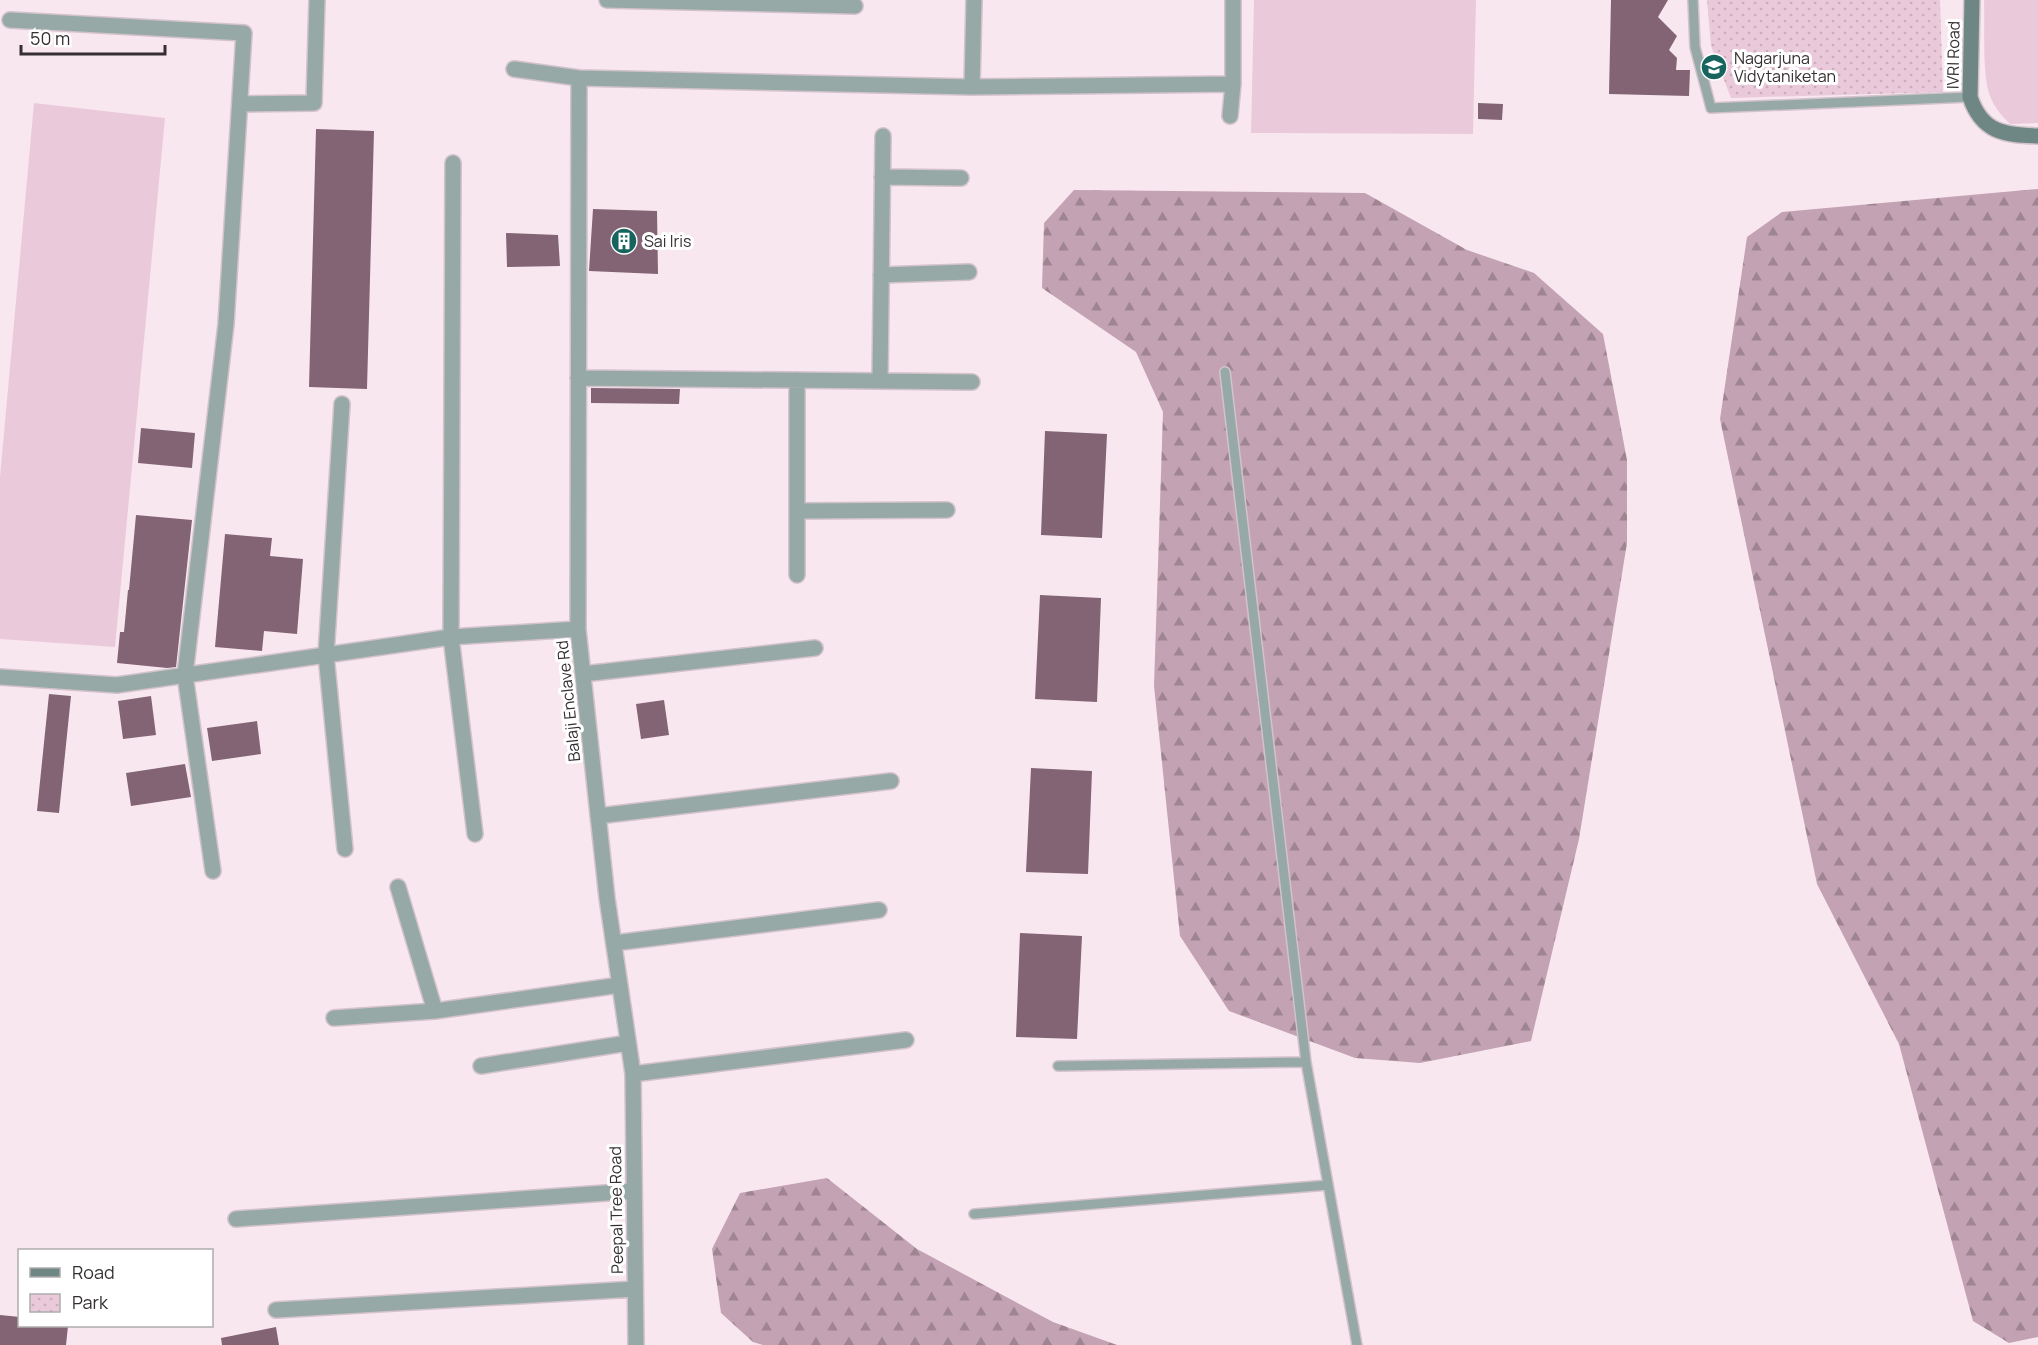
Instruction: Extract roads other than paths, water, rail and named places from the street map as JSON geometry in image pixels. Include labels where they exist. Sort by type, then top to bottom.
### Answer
[{"type":"main road","name":"IVRI Road","points":[[1972,0],[1970,97],[1977,112],[1990,127],[2010,135],[2038,136]]},
{"type":"street","points":[[240,104],[314,103],[317,0]]},
{"type":"street","points":[[607,0],[855,6]]},
{"type":"street","points":[[972,87],[974,0]]},
{"type":"street","points":[[1230,116],[1233,84],[1233,0]]},
{"type":"street","points":[[10,20],[244,33],[226,324],[185,675],[213,871]]},
{"type":"street","points":[[514,69],[579,78],[972,87],[1233,84]]},
{"type":"street","points":[[578,629],[579,78]]},
{"type":"street","points":[[880,381],[883,136]]},
{"type":"street","points":[[453,163],[451,637],[476,834]]},
{"type":"street","points":[[882,177],[962,178]]},
{"type":"street","points":[[881,275],[969,272]]},
{"type":"street","points":[[578,378],[972,382]]},
{"type":"street","points":[[797,380],[797,575]]},
{"type":"street","points":[[342,404],[326,655],[345,849]]},
{"type":"street","points":[[797,511],[946,510]]},
{"type":"street","name":"Balaji Enclave Rd","points":[[0,677],[117,685],[451,637],[578,629],[598,816],[633,1074]]},
{"type":"street","points":[[583,674],[814,648]]},
{"type":"street","points":[[598,816],[891,781]]},
{"type":"street","points":[[398,887],[435,1011]]},
{"type":"street","points":[[614,943],[879,909]]},
{"type":"street","points":[[334,1018],[435,1011],[620,985]]},
{"type":"street","points":[[633,1074],[906,1040]]},
{"type":"street","points":[[481,1066],[628,1043]]},
{"type":"street","name":"Peepal Tree Road","points":[[633,1074],[636,1345]]},
{"type":"street","points":[[236,1219],[634,1191]]},
{"type":"street","points":[[276,1310],[635,1289]]},
{"type":"lane","points":[[1693,0],[1695,47],[1711,108],[1970,97]]},
{"type":"lane","points":[[1225,372],[1306,1062],[1357,1345]]},
{"type":"lane","points":[[1059,1066],[1306,1062]]},
{"type":"lane","points":[[974,1214],[1328,1185]]},
{"type":"place","name":"Nagarjuna Vidytaniketan","points":[[1714,67]]},
{"type":"place","name":"Sai Iris","points":[[624,241]]}]
